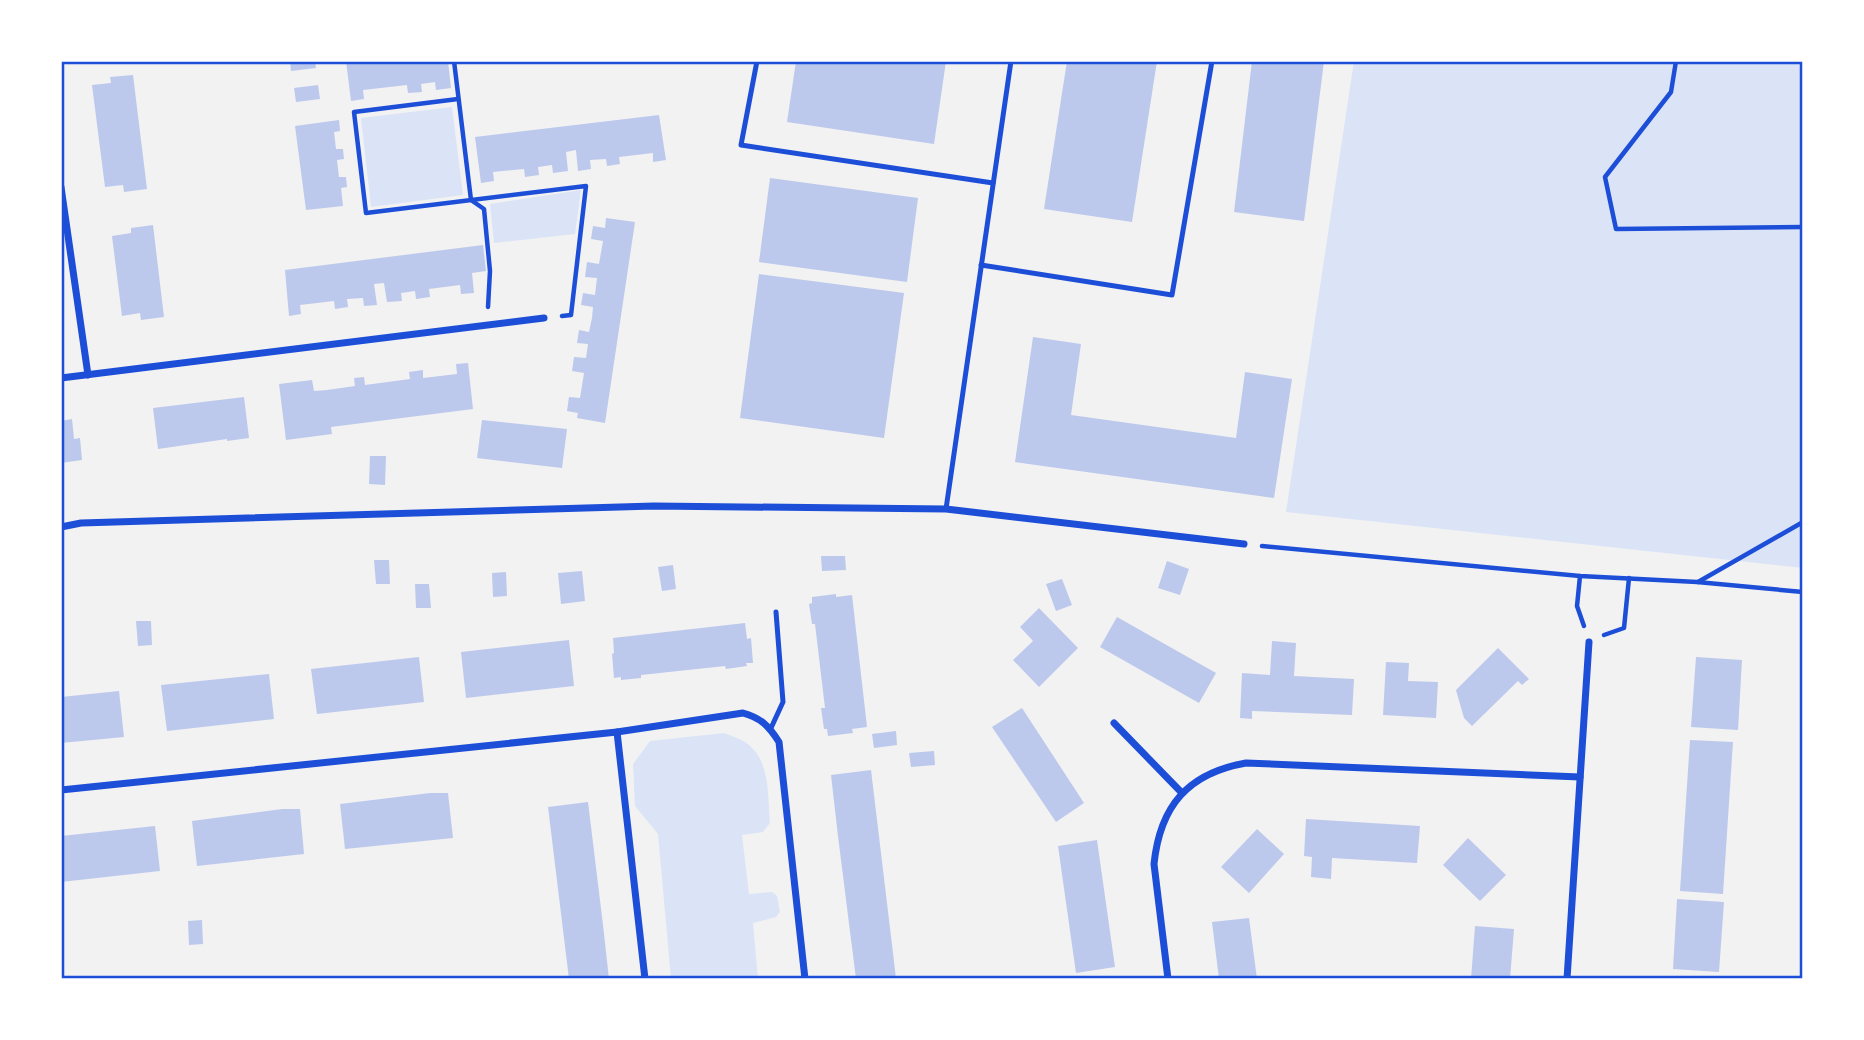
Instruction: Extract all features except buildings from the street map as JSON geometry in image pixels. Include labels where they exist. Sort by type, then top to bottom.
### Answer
[{"type":"street","points":[[61,187],[88,375]]},
{"type":"street","points":[[61,378],[544,318]]},
{"type":"street","points":[[61,527],[95,523],[654,506],[946,509],[1244,544]]},
{"type":"street","points":[[1567,979],[1589,642]]},
{"type":"street","points":[[61,790],[617,732],[743,713],[758,717],[771,729],[779,742],[805,979]]},
{"type":"street","points":[[1114,723],[1182,793]]},
{"type":"street","points":[[617,732],[645,979]]},
{"type":"street","points":[[1168,979],[1154,863],[1161,825],[1182,793],[1211,772],[1246,763],[1580,777]]},
{"type":"lane","points":[[757,61],[741,145],[993,183]]},
{"type":"lane","points":[[946,509],[1011,61]]},
{"type":"lane","points":[[981,265],[1172,295],[1212,61]]},
{"type":"lane","points":[[771,729],[783,702],[776,612]]},
{"type":"path","points":[[454,61],[471,200],[484,209],[490,271],[486,325]]},
{"type":"path","points":[[1676,61],[1671,92],[1605,177],[1616,229],[1803,227]]},
{"type":"path","points":[[458,99],[354,112],[366,213],[586,186],[571,315],[544,318]]},
{"type":"path","points":[[1697,582],[1803,522]]},
{"type":"path","points":[[1244,544],[1580,576],[1697,582],[1803,592]]},
{"type":"path","points":[[1580,576],[1577,606],[1589,642],[1624,628],[1629,578]]},
{"type":"shaded area","points":[[1354,61],[1803,61],[1803,568],[1286,512]]},
{"type":"shaded area","points":[[452,107],[463,195],[371,207],[361,118]]},
{"type":"shaded area","points":[[581,190],[575,234],[494,243],[490,204]]},
{"type":"shaded area","points":[[724,733],[750,746],[763,765],[770,823],[763,832],[742,835],[749,894],[772,892],[777,896],[780,912],[776,917],[753,923],[758,979],[671,979],[658,834],[635,806],[633,764],[650,741]]}]
